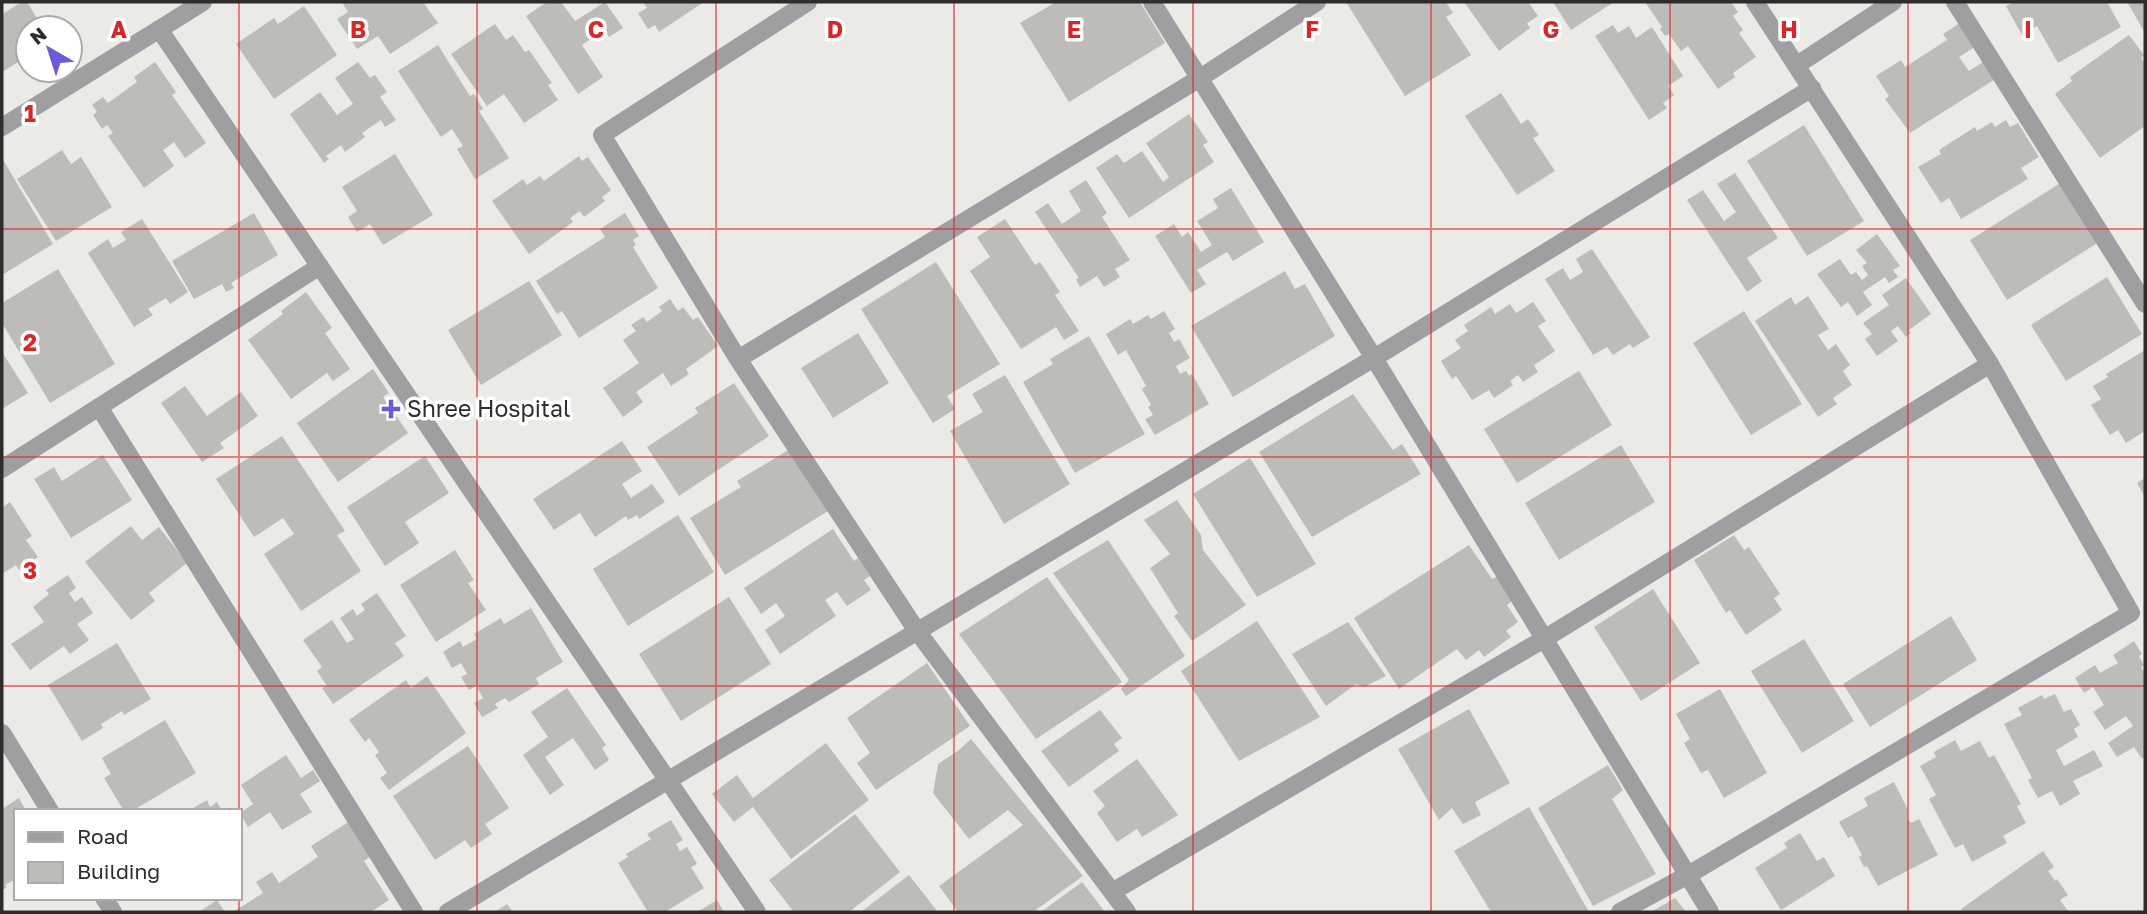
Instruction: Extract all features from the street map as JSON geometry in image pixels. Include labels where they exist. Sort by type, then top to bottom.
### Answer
[{"type":"street","points":[[2,127],[203,2]]},
{"type":"street","points":[[808,2],[602,135],[738,359],[918,631],[1127,912]]},
{"type":"street","points":[[1152,2],[1374,358],[1710,912]]},
{"type":"street","points":[[738,359],[1200,78],[1317,2]]},
{"type":"street","points":[[1620,912],[1688,875],[2131,612],[1990,364],[1755,2]]},
{"type":"street","points":[[1797,65],[1893,2]]},
{"type":"street","points":[[1955,2],[2145,304]]},
{"type":"street","points":[[159,29],[757,912]]},
{"type":"street","points":[[449,912],[1374,358],[1812,88]]},
{"type":"street","points":[[2,469],[320,266]]},
{"type":"street","points":[[1112,892],[1544,639],[1990,364]]},
{"type":"street","points":[[99,407],[414,912]]},
{"type":"street","points":[[2,733],[49,809]]},
{"type":"building","points":[[22,2],[27,2],[34,14],[14,14],[14,65],[2,72],[2,14]]},
{"type":"building","points":[[342,2],[423,2],[438,23],[390,54],[378,36],[357,49],[337,19],[348,12]]},
{"type":"building","points":[[547,2],[561,2],[575,21],[605,2],[623,28],[609,37],[605,29],[582,45],[603,77],[578,94],[526,16]]},
{"type":"building","points":[[643,2],[704,2],[659,32],[655,25],[648,29],[638,13],[647,8]]},
{"type":"building","points":[[1056,2],[1140,2],[1165,43],[1069,102],[1020,23]]},
{"type":"building","points":[[1346,2],[1446,2],[1453,13],[1446,17],[1471,55],[1405,96]]},
{"type":"building","points":[[1464,2],[1528,2],[1538,16],[1527,23],[1530,28],[1499,51]]},
{"type":"building","points":[[1553,2],[1614,2],[1571,30]]},
{"type":"building","points":[[1645,2],[1731,2],[1738,12],[1733,16],[1743,30],[1739,33],[1756,57],[1733,73],[1735,77],[1718,89],[1688,46],[1681,51],[1669,34],[1665,36]]},
{"type":"building","points":[[2014,2],[2107,2],[2121,27],[2058,63],[2037,26],[2022,35],[2006,6]]},
{"type":"building","points":[[2127,2],[2145,2],[2145,33]]},
{"type":"building","points":[[304,6],[337,55],[274,99],[236,44],[274,18],[278,24]]},
{"type":"building","points":[[1963,21],[1978,45],[1959,57],[1969,71],[1986,60],[1997,78],[1910,133],[1885,99],[1889,96],[1876,76],[1901,60],[1905,67],[1947,40],[1943,34]]},
{"type":"building","points":[[495,24],[506,40],[513,35],[525,52],[529,50],[552,83],[548,85],[558,100],[524,123],[504,94],[487,106],[451,54]]},
{"type":"building","points":[[1613,25],[1618,33],[1629,26],[1636,38],[1652,27],[1683,76],[1668,86],[1674,95],[1663,103],[1667,108],[1649,120],[1595,36]]},
{"type":"building","points":[[2129,35],[2144,55],[2141,58],[2145,64],[2145,126],[2100,158],[2055,94],[2072,81],[2070,77]]},
{"type":"building","points":[[438,45],[470,96],[474,94],[483,109],[479,111],[509,158],[475,179],[457,149],[463,146],[452,129],[441,137],[398,71]]},
{"type":"building","points":[[155,62],[176,92],[172,95],[206,143],[185,158],[174,142],[163,150],[174,166],[144,188],[108,136],[113,133],[107,125],[102,129],[93,115],[97,112],[92,105],[103,97],[108,103],[137,82],[134,77]]},
{"type":"building","points":[[358,62],[370,78],[375,75],[387,92],[380,97],[396,120],[385,127],[381,120],[362,133],[365,137],[345,152],[341,145],[326,156],[329,159],[324,163],[290,114],[320,92],[337,115],[353,104],[335,78]]},
{"type":"building","points":[[1501,93],[1521,124],[1528,119],[1539,135],[1533,138],[1555,171],[1517,195],[1465,116]]},
{"type":"building","points":[[1189,114],[1208,142],[1203,145],[1214,162],[1129,218],[1096,168],[1117,154],[1124,163],[1142,151],[1163,182],[1169,177],[1146,143]]},
{"type":"building","points":[[2006,120],[2010,127],[2018,123],[2039,157],[2021,168],[2028,179],[1961,219],[1949,198],[1941,203],[1918,167],[1941,154],[1939,150],[1975,127],[1977,131],[1992,122],[1995,127]]},
{"type":"building","points":[[1804,125],[1864,221],[1807,256],[1747,161]]},
{"type":"building","points":[[62,150],[71,164],[81,157],[112,207],[56,241],[17,179]]},
{"type":"building","points":[[395,154],[433,215],[383,245],[370,224],[357,232],[348,217],[357,211],[342,187]]},
{"type":"building","points":[[579,156],[582,161],[588,157],[611,190],[602,197],[605,201],[584,217],[580,211],[570,218],[573,222],[529,254],[492,201],[523,179],[527,185],[540,176],[544,181]]},
{"type":"building","points":[[2,158],[53,244],[2,275]]},
{"type":"building","points":[[1735,173],[1778,238],[1747,258],[1762,281],[1747,292],[1687,200],[1703,190],[1724,221],[1736,212],[1717,184]]},
{"type":"building","points":[[1086,180],[1107,213],[1102,217],[1130,260],[1115,269],[1120,277],[1104,287],[1097,276],[1080,287],[1076,279],[1079,278],[1035,212],[1048,203],[1062,224],[1081,211],[1069,191]]},
{"type":"building","points":[[2062,182],[2099,242],[2007,300],[1970,240]]},
{"type":"building","points":[[1231,188],[1264,242],[1233,261],[1227,252],[1197,270],[1206,284],[1191,293],[1155,236],[1174,224],[1182,237],[1188,232],[1201,252],[1212,245],[1197,221],[1218,208],[1213,199]]},
{"type":"building","points":[[254,213],[278,255],[231,283],[234,288],[226,292],[222,284],[194,299],[172,261]]},
{"type":"building","points":[[625,213],[639,236],[633,240],[636,245],[633,247],[658,288],[579,338],[562,311],[557,314],[536,281],[605,237],[600,229]]},
{"type":"building","points":[[142,219],[188,292],[170,304],[166,298],[148,309],[153,315],[134,327],[88,253],[108,239],[113,248],[126,240],[121,232]]},
{"type":"building","points":[[1005,219],[1035,265],[1040,262],[1060,292],[1055,295],[1079,331],[1064,340],[1056,327],[1021,349],[970,271],[990,257],[977,237]]},
{"type":"building","points":[[1877,234],[1900,266],[1893,270],[1898,277],[1889,283],[1885,277],[1863,292],[1872,305],[1857,316],[1848,302],[1841,307],[1817,274],[1840,259],[1851,275],[1856,272],[1862,280],[1868,275],[1862,266],[1867,263],[1856,250]]},
{"type":"building","points":[[1592,249],[1650,337],[1633,348],[1630,344],[1613,355],[1607,347],[1593,355],[1545,279],[1563,268],[1570,280],[1583,272],[1576,259]]},
{"type":"building","points":[[936,262],[1000,364],[947,396],[955,409],[933,423],[861,309]]},
{"type":"building","points":[[58,269],[115,364],[50,403],[2,323],[2,303]]},
{"type":"building","points":[[1285,271],[1295,289],[1305,284],[1335,336],[1233,397],[1191,326]]},
{"type":"building","points":[[2107,277],[2142,334],[2066,381],[2031,325]]},
{"type":"building","points":[[1906,278],[1931,314],[1909,330],[1911,333],[1906,337],[1898,326],[1891,331],[1898,341],[1877,356],[1865,339],[1872,334],[1863,323],[1889,305],[1882,295]]},
{"type":"building","points":[[529,281],[562,335],[481,385],[448,330]]},
{"type":"building","points":[[306,292],[332,328],[325,333],[350,369],[333,381],[327,373],[291,399],[248,340],[283,314],[281,311]]},
{"type":"building","points":[[1808,296],[1829,329],[1818,335],[1828,350],[1836,344],[1850,365],[1843,371],[1852,385],[1833,398],[1837,404],[1818,417],[1755,321],[1791,297],[1795,305]]},
{"type":"building","points":[[670,299],[678,311],[683,307],[693,320],[698,317],[718,346],[686,369],[689,374],[671,386],[663,373],[636,392],[643,402],[623,417],[603,388],[639,363],[623,340],[636,331],[631,325],[643,317],[647,322],[662,311],[659,307]]},
{"type":"building","points":[[1533,302],[1546,321],[1538,326],[1555,351],[1534,365],[1538,372],[1523,382],[1518,375],[1510,381],[1513,385],[1494,398],[1489,390],[1472,400],[1456,376],[1452,379],[1441,361],[1461,348],[1455,340],[1468,331],[1464,325],[1491,307],[1495,314],[1510,304],[1516,313]]},
{"type":"building","points":[[1164,311],[1175,329],[1169,333],[1174,342],[1179,339],[1190,358],[1176,366],[1180,374],[1186,371],[1189,376],[1192,374],[1209,404],[1155,435],[1145,419],[1153,415],[1142,389],[1146,386],[1126,350],[1118,355],[1106,334],[1130,319],[1133,324],[1148,315],[1151,319]]},
{"type":"building","points":[[1744,311],[1802,404],[1751,435],[1693,343]]},
{"type":"building","points":[[858,333],[889,383],[833,418],[801,368]]},
{"type":"building","points":[[1089,336],[1145,434],[1075,473],[1023,382],[1053,364],[1050,359]]},
{"type":"building","points":[[2145,350],[2145,431],[2126,443],[2118,430],[2110,435],[2091,405],[2101,399],[2093,386],[2108,377],[2106,374]]},
{"type":"building","points":[[2,352],[28,393],[2,409]]},
{"type":"building","points":[[373,369],[389,393],[383,397],[408,433],[338,482],[297,423]]},
{"type":"building","points":[[1579,371],[1612,425],[1517,483],[1484,429]]},
{"type":"building","points":[[1005,375],[1070,484],[1004,524],[950,431],[983,412],[972,394]]},
{"type":"building","points":[[734,383],[769,436],[679,496],[647,447],[698,413],[695,408]]},
{"type":"building","points":[[185,386],[207,416],[241,392],[258,416],[220,443],[224,448],[202,462],[161,403]]},
{"type":"building","points":[[1353,394],[1393,450],[1402,444],[1421,474],[1312,537],[1259,452]]},
{"type":"building","points":[[282,436],[345,531],[337,535],[361,571],[301,611],[264,554],[294,534],[283,518],[254,537],[216,479]]},
{"type":"building","points":[[622,441],[642,471],[622,484],[631,498],[652,484],[665,502],[639,519],[637,515],[628,520],[626,516],[595,537],[580,513],[554,530],[533,499]]},
{"type":"building","points":[[1621,445],[1655,502],[1559,560],[1525,503]]},
{"type":"building","points":[[790,449],[828,511],[725,575],[690,518],[741,487],[737,481]]},
{"type":"building","points":[[103,455],[132,500],[71,538],[34,479],[54,467],[62,481]]},
{"type":"building","points":[[425,456],[449,493],[405,522],[419,543],[385,566],[347,507]]},
{"type":"building","points":[[1250,458],[1316,564],[1257,597],[1193,494]]},
{"type":"building","points":[[2145,478],[2145,497],[2137,483]]},
{"type":"building","points":[[1177,500],[1201,535],[1203,550],[1246,605],[1192,641],[1174,616],[1178,613],[1150,568],[1170,554],[1144,520]]},
{"type":"building","points":[[10,502],[32,536],[26,540],[38,557],[19,570],[16,565],[2,574],[2,508]]},
{"type":"building","points":[[678,515],[714,572],[628,626],[593,569]]},
{"type":"building","points":[[131,526],[142,540],[159,527],[187,563],[149,593],[155,601],[131,620],[85,562]]},
{"type":"building","points":[[833,529],[854,561],[858,558],[870,576],[864,580],[871,590],[847,606],[837,592],[825,600],[836,616],[780,654],[765,630],[785,616],[776,603],[761,614],[744,588]]},
{"type":"building","points":[[1734,535],[1744,550],[1749,547],[1780,594],[1774,598],[1782,610],[1746,635],[1730,610],[1726,613],[1694,560]]},
{"type":"building","points":[[1108,540],[1185,656],[1126,696],[1121,689],[1129,680],[1053,573]]},
{"type":"building","points":[[1469,545],[1492,579],[1500,575],[1516,598],[1507,605],[1518,622],[1506,631],[1511,637],[1484,657],[1479,650],[1466,660],[1457,649],[1399,689],[1354,618]]},
{"type":"building","points":[[455,550],[474,580],[468,583],[486,610],[436,642],[400,585]]},
{"type":"building","points":[[68,575],[76,588],[69,593],[75,602],[82,597],[93,613],[77,624],[89,640],[70,654],[64,646],[30,670],[11,644],[44,622],[33,607],[49,594],[46,590]]},
{"type":"building","points":[[1047,577],[1122,682],[1036,739],[959,634]]},
{"type":"building","points":[[1653,589],[1700,663],[1641,701],[1594,627]]},
{"type":"building","points":[[377,593],[406,636],[395,643],[404,656],[333,704],[322,688],[327,686],[317,671],[322,667],[303,640],[332,620],[347,643],[354,639],[340,618],[353,609],[357,616],[365,610],[361,604]]},
{"type":"building","points":[[729,597],[771,664],[681,721],[639,654]]},
{"type":"building","points":[[531,608],[563,662],[536,678],[539,684],[509,702],[505,698],[495,704],[498,708],[482,717],[474,703],[483,698],[476,686],[469,690],[461,677],[467,674],[461,663],[452,668],[443,652],[460,641],[463,647],[477,639],[474,634],[501,618],[504,624]]},
{"type":"building","points":[[1951,616],[1977,660],[1870,727],[1843,684]]},
{"type":"building","points":[[1257,621],[1320,717],[1239,761],[1181,671]]},
{"type":"building","points":[[1348,622],[1386,676],[1364,687],[1356,684],[1326,706],[1292,654]]},
{"type":"building","points":[[1804,639],[1854,721],[1802,753],[1751,671]]},
{"type":"building","points":[[2134,641],[2142,654],[2139,656],[2145,674],[2145,757],[2142,759],[2134,747],[2117,757],[2108,743],[2133,726],[2126,716],[2105,730],[2093,712],[2104,705],[2093,687],[2084,693],[2075,678],[2095,665],[2100,673],[2118,663],[2113,655]]},
{"type":"building","points":[[117,643],[151,699],[124,715],[122,711],[101,724],[103,728],[82,741],[48,685]]},
{"type":"building","points":[[927,663],[970,726],[876,790],[857,763],[870,753],[847,718]]},
{"type":"building","points":[[427,676],[466,733],[389,790],[380,778],[387,773],[375,755],[379,752],[369,738],[365,742],[349,720],[406,680],[411,688]]},
{"type":"building","points":[[567,688],[606,745],[602,748],[609,760],[595,770],[573,738],[545,757],[564,785],[550,795],[523,755],[548,737],[531,712]]},
{"type":"building","points":[[1720,689],[1767,773],[1724,798],[1708,770],[1701,773],[1684,743],[1690,739],[1676,714]]},
{"type":"building","points":[[2055,694],[2064,712],[2071,709],[2080,725],[2074,729],[2078,737],[2056,750],[2064,766],[2094,750],[2103,766],[2073,781],[2080,794],[2060,806],[2052,791],[2038,798],[2028,780],[2032,778],[2004,724],[2022,715],[2018,708],[2042,695],[2044,699]]},
{"type":"building","points":[[1469,709],[1510,783],[1475,802],[1481,815],[1463,824],[1452,808],[1439,820],[1398,749]]},
{"type":"building","points":[[1100,710],[1122,738],[1114,744],[1119,751],[1069,787],[1041,751]]},
{"type":"building","points":[[165,720],[196,773],[135,809],[123,809],[104,778],[111,774],[102,758]]},
{"type":"building","points":[[971,739],[1083,876],[1033,912],[958,912],[939,886],[1023,825],[1008,810],[969,839],[933,793],[938,764]]},
{"type":"building","points":[[1955,740],[1961,751],[1980,741],[1989,758],[1994,755],[2021,804],[2017,806],[2026,823],[2003,836],[2007,843],[1972,862],[1963,844],[1955,848],[1929,799],[1936,795],[1920,766],[1936,757],[1934,752]]},
{"type":"building","points":[[826,743],[869,800],[791,859],[753,807],[734,822],[712,794],[737,775],[753,798]]},
{"type":"building","points":[[468,746],[509,808],[485,824],[492,834],[471,848],[465,840],[435,860],[393,796]]},
{"type":"building","points":[[286,755],[301,778],[313,770],[320,781],[300,794],[312,812],[282,830],[270,812],[248,827],[242,812],[253,804],[241,785]]},
{"type":"building","points":[[1137,759],[1178,815],[1142,837],[1137,829],[1117,842],[1097,813],[1105,806],[1093,791]]},
{"type":"building","points":[[1608,765],[1623,790],[1612,799],[1656,874],[1593,906],[1538,808]]},
{"type":"building","points":[[1894,782],[1908,810],[1907,818],[1911,823],[1919,819],[1938,855],[1878,886],[1867,866],[1864,867],[1859,857],[1862,855],[1852,836],[1848,838],[1839,822],[1868,806],[1864,798]]},
{"type":"building","points":[[19,798],[25,809],[14,809],[14,880],[5,885],[7,887],[2,891],[2,809]]},
{"type":"building","points":[[207,800],[210,807],[217,802],[221,809],[191,809]]},
{"type":"building","points":[[1529,807],[1589,912],[1491,912],[1454,851]]},
{"type":"building","points":[[855,814],[900,872],[849,912],[794,912],[769,880]]},
{"type":"building","points":[[671,820],[683,840],[676,844],[680,851],[687,847],[697,864],[691,867],[704,888],[665,912],[648,912],[618,863],[628,857],[626,854],[651,839],[647,834]]},
{"type":"building","points":[[350,821],[370,857],[364,861],[389,900],[371,912],[233,912],[263,893],[256,882],[272,872],[279,883],[318,857],[311,846]]},
{"type":"building","points":[[1800,833],[1817,861],[1824,857],[1835,876],[1781,910],[1755,868],[1787,848],[1784,843]]},
{"type":"building","points":[[2043,851],[2054,867],[2048,871],[2068,895],[2060,900],[2069,912],[1963,912],[1961,909]]},
{"type":"building","points":[[909,875],[938,912],[861,912]]},
{"type":"building","points":[[1082,882],[1105,912],[1041,912]]},
{"type":"building","points":[[1675,898],[1686,912],[1651,912]]},
{"type":"building","points":[[217,900],[225,912],[199,912]]},
{"type":"building","points":[[717,900],[724,912],[697,912]]},
{"type":"building","points":[[507,904],[513,912],[495,912]]},
{"type":"place","name":"Shree Hospital","points":[[391,409]]}]
